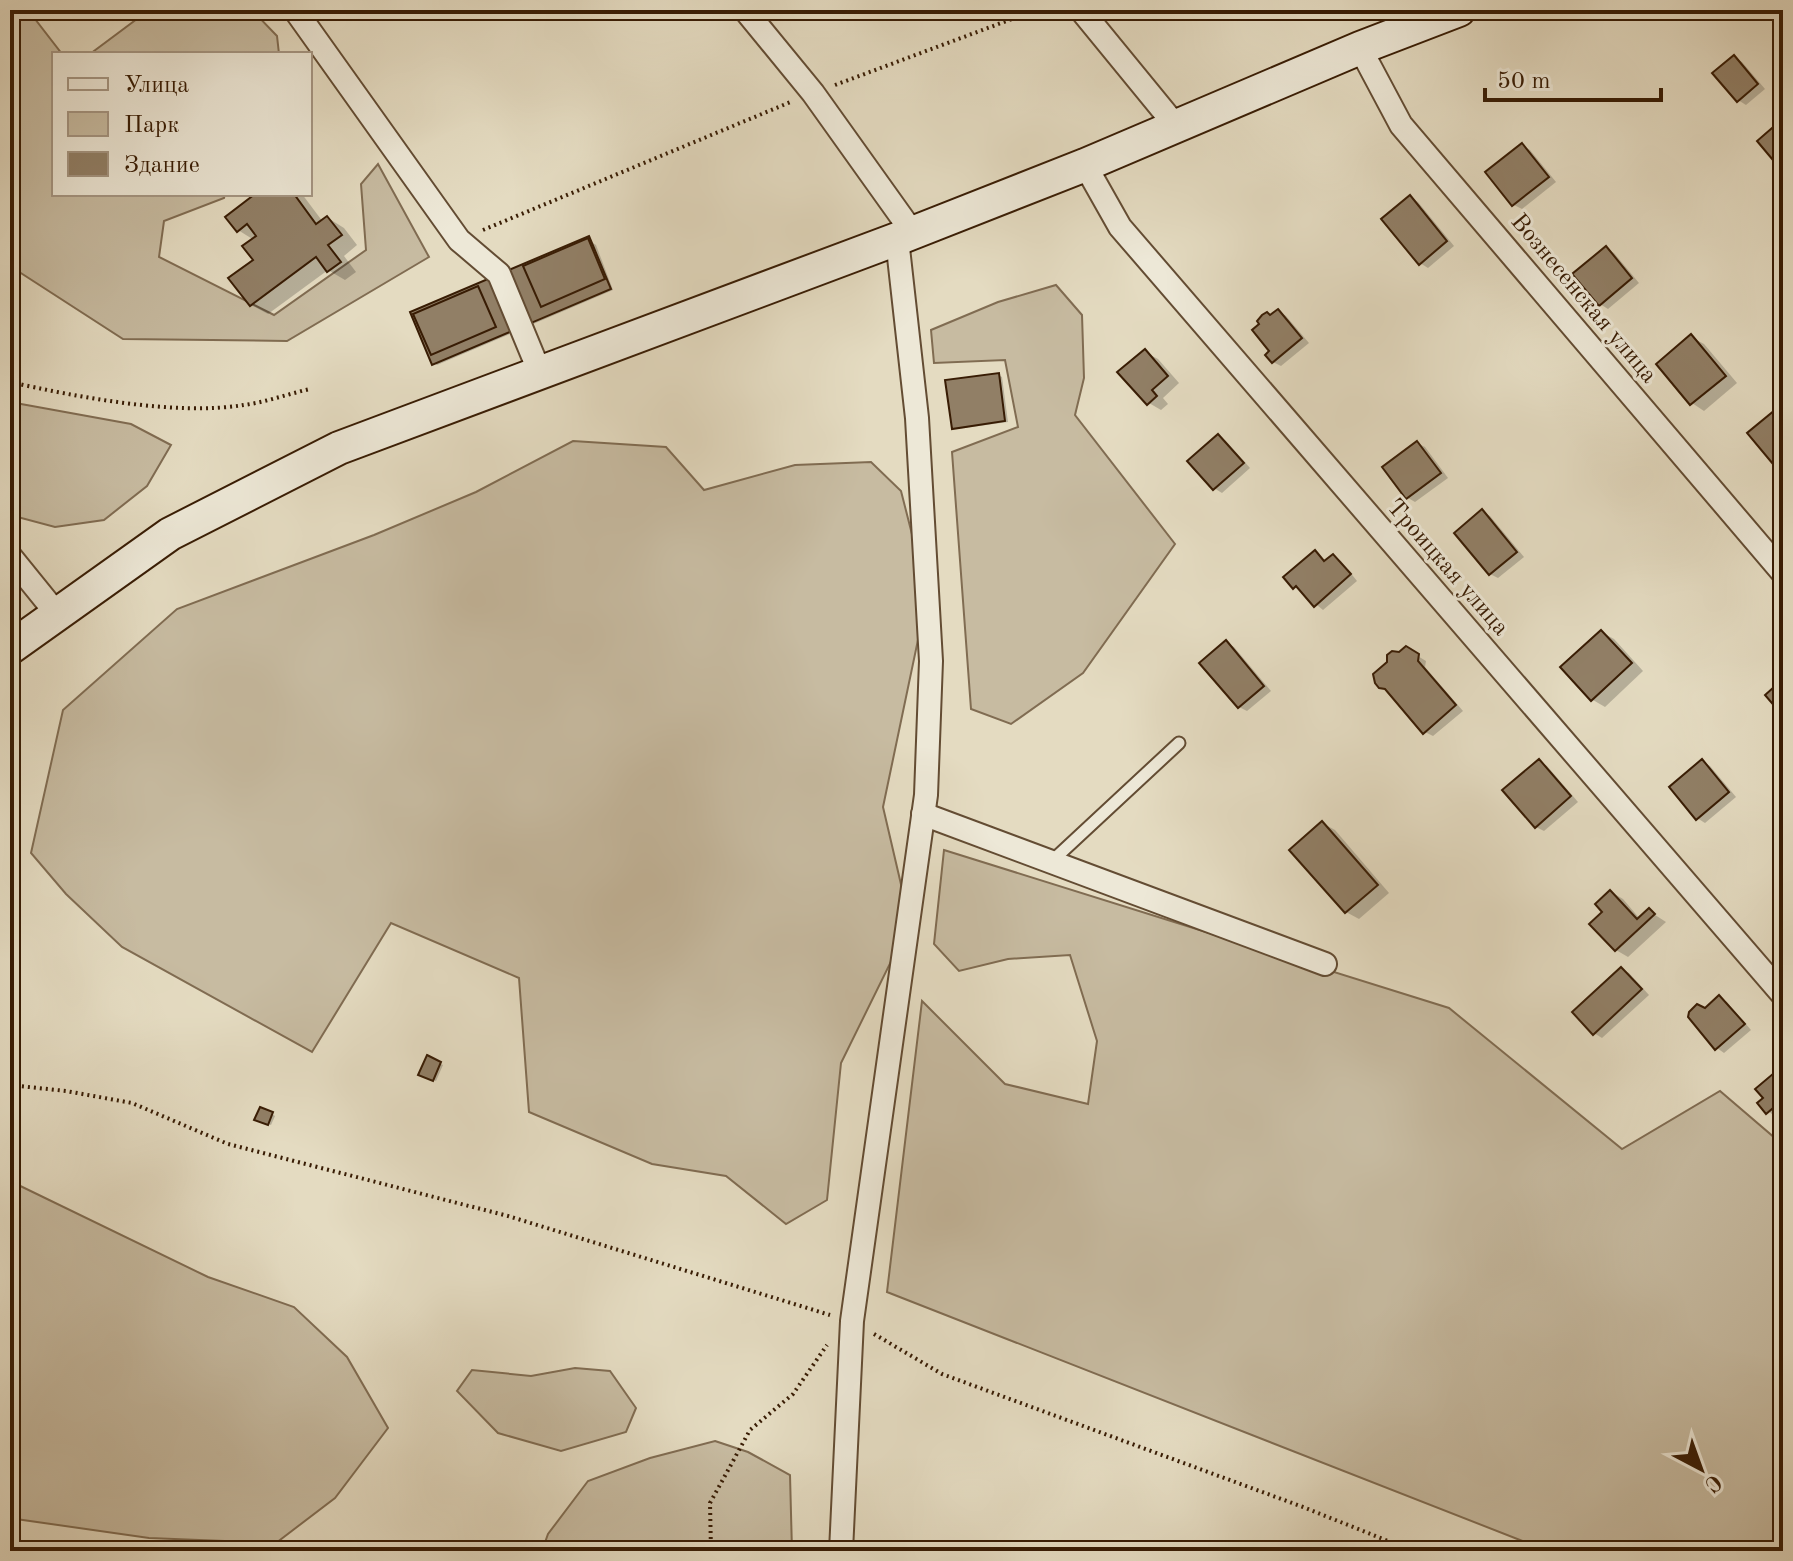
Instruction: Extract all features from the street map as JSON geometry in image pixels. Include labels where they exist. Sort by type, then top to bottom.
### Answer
[{"type":"street","points":[[295,10],[459,240],[499,274],[540,373]]},
{"type":"street","points":[[745,10],[813,93],[905,236],[917,418],[931,661],[923,814],[852,1321],[841,1551]]},
{"type":"street","points":[[1081,10],[1176,126]]},
{"type":"street","points":[[10,648],[170,534],[339,448],[905,236],[1459,10]]},
{"type":"street","name":"Вознесенская улица","points":[[1360,48],[1401,125],[1783,573]]},
{"type":"street","name":"Троицкая улица","points":[[1085,165],[1120,227],[1783,995]]},
{"type":"street","points":[[10,556],[57,614]]},
{"type":"street","points":[[923,814],[1325,964]]},
{"type":"lane","points":[[1051,862],[1179,743]]},
{"type":"path","points":[[459,240],[813,93],[1036,10]]},
{"type":"path","points":[[10,382],[67,394],[182,408],[242,405],[310,389]]},
{"type":"path","points":[[10,1085],[132,1103],[228,1144],[508,1216],[852,1321],[942,1374],[1303,1507],[1413,1551]]},
{"type":"path","points":[[711,1551],[710,1503],[750,1430],[793,1394],[823,1349],[852,1321]]},
{"type":"green space","points":[[10,10],[28,10],[60,52],[52,52],[52,196],[224,196],[164,221],[159,257],[274,315],[366,250],[361,184],[378,164],[429,257],[287,341],[123,339],[10,266]]},
{"type":"green space","points":[[149,10],[252,10],[277,36],[279,52],[93,52]]},
{"type":"green space","points":[[1056,285],[1082,315],[1084,378],[1075,415],[1175,544],[1083,673],[1011,724],[971,709],[952,452],[1018,427],[1005,360],[934,363],[931,330],[998,302]]},
{"type":"green space","points":[[10,402],[131,424],[171,445],[147,486],[104,520],[55,527],[10,515]]},
{"type":"green space","points":[[573,441],[666,447],[704,490],[795,465],[871,462],[901,491],[914,542],[932,573],[883,807],[910,923],[841,1063],[827,1200],[786,1224],[726,1176],[652,1164],[529,1112],[519,978],[391,923],[312,1052],[122,947],[66,894],[31,853],[63,710],[177,609],[374,535],[476,492]]},
{"type":"green space","points":[[944,850],[1449,1008],[1622,1149],[1720,1091],[1783,1145],[1783,1551],[1548,1551],[887,1292],[922,1001],[1005,1084],[1088,1104],[1097,1041],[1070,955],[1008,959],[959,971],[934,944]]},
{"type":"green space","points":[[10,1181],[208,1277],[294,1307],[347,1357],[388,1428],[335,1498],[276,1543],[149,1538],[16,1519],[10,1515]]},
{"type":"green space","points":[[575,1368],[610,1371],[636,1408],[626,1432],[561,1451],[498,1433],[457,1391],[472,1370],[531,1376]]},
{"type":"green space","points":[[715,1441],[748,1452],[790,1475],[792,1551],[542,1551],[548,1534],[588,1481],[650,1458]]},
{"type":"building","points":[[1734,55],[1758,84],[1737,102],[1712,73]]},
{"type":"building","points":[[1779,122],[1783,127],[1783,172],[1757,141]]},
{"type":"building","points":[[1522,143],[1549,177],[1512,206],[1485,172]]},
{"type":"building","points":[[1410,195],[1447,241],[1419,265],[1381,219]]},
{"type":"building","points":[[252,196],[295,196],[316,224],[327,216],[342,235],[328,245],[341,262],[327,272],[316,257],[250,306],[228,278],[253,260],[242,246],[256,236],[247,224],[237,232],[225,217]]},
{"type":"building","points":[[589,236],[611,289],[432,365],[410,312]]},
{"type":"building","points":[[588,238],[605,279],[541,307],[523,266]]},
{"type":"building","points":[[1606,246],[1632,278],[1599,306],[1572,274]]},
{"type":"building","points":[[478,286],[496,327],[431,355],[413,314]]},
{"type":"building","points":[[1278,309],[1302,338],[1272,363],[1265,355],[1269,351],[1252,330],[1259,324],[1257,321],[1262,315],[1267,312],[1270,315]]},
{"type":"building","points":[[1691,334],[1726,376],[1690,405],[1656,364]]},
{"type":"building","points":[[1145,349],[1168,376],[1152,390],[1157,396],[1147,405],[1117,372]]},
{"type":"building","points":[[999,373],[1005,421],[952,429],[945,380]]},
{"type":"building","points":[[1775,410],[1783,420],[1783,456],[1773,464],[1747,433]]},
{"type":"building","points":[[1218,434],[1244,463],[1213,490],[1187,461]]},
{"type":"building","points":[[1417,441],[1441,473],[1406,499],[1382,467]]},
{"type":"building","points":[[1482,509],[1517,552],[1489,575],[1454,533]]},
{"type":"building","points":[[1315,550],[1324,561],[1333,554],[1351,574],[1314,607],[1296,586],[1293,589],[1283,577]]},
{"type":"building","points":[[1601,630],[1632,663],[1591,701],[1560,667]]},
{"type":"building","points":[[1226,640],[1264,686],[1238,708],[1199,663]]},
{"type":"building","points":[[1406,646],[1419,654],[1418,661],[1456,705],[1423,734],[1385,689],[1379,688],[1373,674],[1387,662],[1387,655],[1392,651],[1399,652]]},
{"type":"building","points":[[1783,679],[1783,716],[1765,695]]},
{"type":"building","points":[[1539,759],[1571,796],[1535,828],[1502,790]]},
{"type":"building","points":[[1702,759],[1729,792],[1696,820],[1669,787]]},
{"type":"building","points":[[1322,821],[1378,885],[1345,913],[1289,850]]},
{"type":"building","points":[[1610,890],[1637,919],[1649,908],[1655,914],[1615,951],[1589,924],[1602,912],[1595,904]]},
{"type":"building","points":[[1621,967],[1642,989],[1593,1035],[1572,1012]]},
{"type":"building","points":[[1719,995],[1745,1024],[1715,1050],[1688,1017],[1697,1004],[1705,1008]]},
{"type":"building","points":[[427,1055],[441,1062],[433,1081],[418,1075]]},
{"type":"building","points":[[1780,1068],[1783,1071],[1783,1114],[1779,1117],[1772,1109],[1766,1114],[1757,1103],[1763,1098],[1755,1089]]},
{"type":"building","points":[[260,1107],[273,1112],[268,1125],[254,1120]]}]
